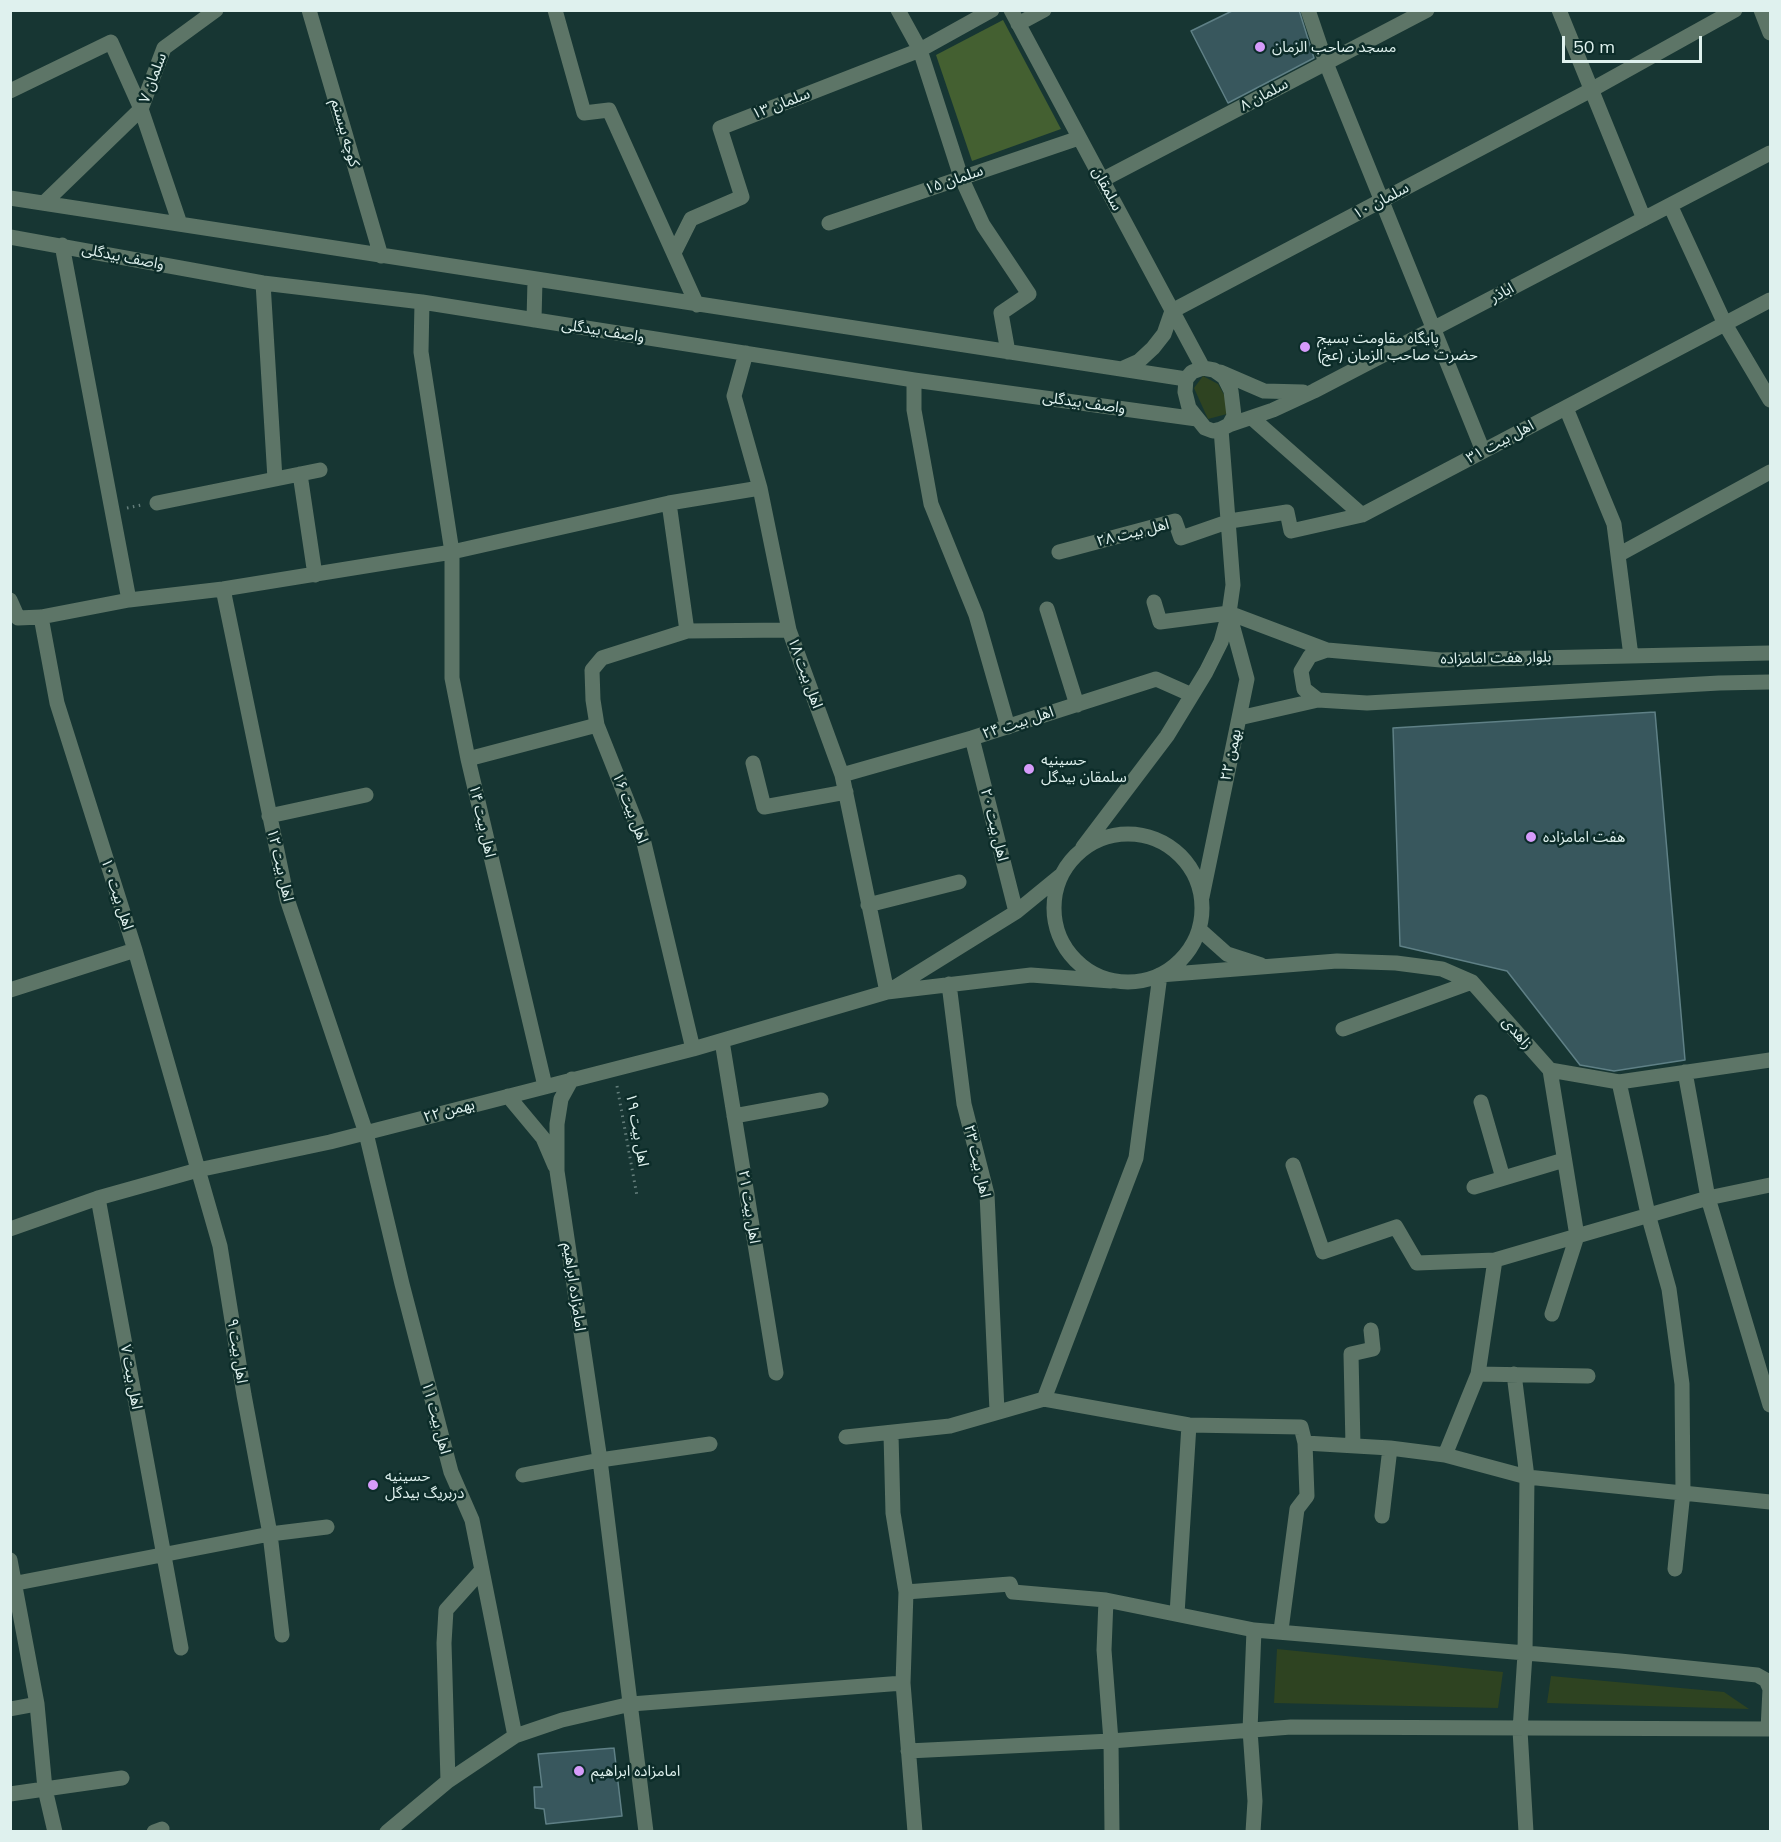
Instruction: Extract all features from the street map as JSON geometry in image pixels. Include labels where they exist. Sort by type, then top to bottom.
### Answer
[{"type":"street","name":"سلمان ۷","points":[[44,203],[141,109],[164,48],[216,10]]},
{"type":"street","name":"کوچه بیستم","points":[[309,10],[381,256]]},
{"type":"street","points":[[555,10],[584,113],[609,110],[697,305]]},
{"type":"street","points":[[898,10],[920,50],[962,177],[983,225],[1029,294],[1001,313],[1008,352]]},
{"type":"street","name":"سلمان ۱۳","points":[[674,253],[691,219],[742,197],[720,128],[920,50],[992,10]]},
{"type":"street","points":[[1014,17],[1044,10]]},
{"type":"street","points":[[1308,10],[1326,63],[1381,201],[1484,451]]},
{"type":"street","name":"سلمان ۸","points":[[1102,180],[1427,10]]},
{"type":"street","points":[[1559,10],[1644,219]]},
{"type":"street","name":"سلمان ۱۰","points":[[1172,311],[1591,90],[1735,10]]},
{"type":"street","points":[[1761,10],[1770,33]]},
{"type":"street","name":"سلمقان","points":[[1014,17],[1172,311],[1209,369]]},
{"type":"street","points":[[10,91],[111,42],[141,109],[180,224]]},
{"type":"street","name":"سلمان ۱۵","points":[[828,223],[1079,138]]},
{"type":"street","name":"اباذر","points":[[1225,427],[1314,391],[1770,153]]},
{"type":"street","points":[[10,198],[1186,379]]},
{"type":"street","points":[[1670,205],[1725,324],[1770,400]]},
{"type":"street","name":"واصف بیدگلی","points":[[10,237],[263,283],[422,302],[914,380],[1197,419]]},
{"type":"street","points":[[62,245],[129,600]]},
{"type":"street","points":[[534,320],[535,280]]},
{"type":"street","points":[[263,283],[274,479]]},
{"type":"street","name":"اهل بیت ۳۱","points":[[1230,521],[1287,512],[1291,531],[1362,515],[1770,300]]},
{"type":"street","name":"اهل بیت ۱۴","points":[[422,302],[421,352],[452,552],[452,678],[468,759],[545,1086]]},
{"type":"street","points":[[1121,369],[1139,361],[1154,348],[1164,334],[1172,311]]},
{"type":"street","name":"اهل بیت ۱۸","points":[[746,353],[734,396],[760,488],[789,630],[842,775],[887,992]]},
{"type":"street","points":[[1209,369],[1224,377],[1233,397],[1234,416],[1225,427],[1213,431],[1205,428],[1189,408],[1185,392],[1186,379],[1192,372],[1209,369],[1264,391],[1294,394],[1314,391]]},
{"type":"street","points":[[914,380],[914,410],[931,504],[976,615],[1008,727]]},
{"type":"street","points":[[1566,408],[1614,524],[1631,656]]},
{"type":"street","points":[[1252,418],[1362,515]]},
{"type":"street","name":"۲۲ بهمن","points":[[1081,849],[1167,736],[1221,642],[1229,613],[1233,585],[1225,427]]},
{"type":"street","points":[[157,503],[320,470]]},
{"type":"street","points":[[1618,555],[1770,472]]},
{"type":"street","points":[[300,474],[315,575]]},
{"type":"street","points":[[10,600],[18,618],[41,617],[129,600],[223,589],[452,552],[669,503],[760,488]]},
{"type":"street","points":[[669,503],[687,631]]},
{"type":"street","name":"اهل بیت ۲۸","points":[[1059,552],[1174,521],[1181,538],[1230,521]]},
{"type":"street","name":"اهل بیت ۱۲","points":[[223,589],[287,899],[366,1133]]},
{"type":"street","points":[[1154,603],[1160,622],[1229,613]]},
{"type":"street","points":[[1047,609],[1077,705]]},
{"type":"street","name":"۲۲ بهمن","points":[[1202,897],[1247,679],[1229,613]]},
{"type":"street","name":"بلوار هفت امامزاده","points":[[1229,613],[1327,650],[1441,660],[1770,653]]},
{"type":"street","name":"اهل بیت ۱۰","points":[[41,617],[57,703],[135,950],[198,1170]]},
{"type":"street","name":"اهل بیت ۱۶","points":[[693,1049],[644,843],[597,725],[592,670],[602,658],[687,631],[789,630]]},
{"type":"street","points":[[1318,700],[1304,689],[1301,671],[1310,656],[1327,650]]},
{"type":"street","name":"اهل بیت ۲۴","points":[[842,775],[972,738],[1156,680],[1192,695]]},
{"type":"street","points":[[1239,718],[1318,700],[1367,703],[1770,682]]},
{"type":"street","points":[[468,759],[597,725]]},
{"type":"street","name":"اهل بیت ۲۰","points":[[972,738],[1016,912]]},
{"type":"street","points":[[753,763],[764,807],[846,792]]},
{"type":"street","points":[[269,816],[366,795]]},
{"type":"street","points":[[1140,834],[1169,846],[1191,868],[1202,897],[1199,929],[1185,956],[1160,975],[1136,982],[1111,981],[1081,966],[1061,940],[1053,908],[1060,876],[1081,849],[1108,835],[1140,834]]},
{"type":"street","name":"۲۲ بهمن","points":[[887,992],[1016,912],[1060,876]]},
{"type":"street","points":[[868,905],[959,882]]},
{"type":"street","name":"زاهدی","points":[[1199,929],[1227,954],[1270,968]]},
{"type":"street","points":[[10,990],[135,950]]},
{"type":"street","name":"زاهدی","points":[[1160,975],[1337,961],[1396,963],[1442,969],[1472,982],[1550,1070]]},
{"type":"street","name":"۲۲ بهمن","points":[[12,1224],[198,1170],[366,1133],[693,1049],[887,992],[1031,975],[1111,981]]},
{"type":"street","points":[[1044,1399],[1136,1158],[1160,975]]},
{"type":"street","points":[[1343,1029],[1472,982]]},
{"type":"street","name":"اهل بیت ۲۳","points":[[949,984],[963,1104],[987,1194],[997,1411]]},
{"type":"street","name":"اهل بیت ۲۱","points":[[722,1041],[776,1373]]},
{"type":"street","points":[[1552,1314],[1577,1236],[1550,1070],[1619,1082],[1770,1060]]},
{"type":"street","points":[[1685,1072],[1708,1198],[1770,1406]]},
{"type":"street","name":"امامزاده ابراهیم","points":[[572,1079],[560,1108],[557,1171],[600,1460],[646,1832]]},
{"type":"street","points":[[1619,1082],[1648,1214],[1669,1289],[1682,1384],[1683,1492],[1675,1569]]},
{"type":"street","name":"امامزاده ابراهیم","points":[[508,1096],[543,1138],[557,1171]]},
{"type":"street","points":[[734,1116],[821,1100]]},
{"type":"street","points":[[1481,1102],[1503,1178]]},
{"type":"street","name":"اهل بیت ۱۱","points":[[366,1133],[451,1472],[472,1520],[515,1736]]},
{"type":"street","points":[[1474,1187],[1564,1160]]},
{"type":"street","points":[[1293,1165],[1323,1252],[1396,1227],[1417,1263],[1495,1260],[1648,1214],[1770,1185]]},
{"type":"street","name":"اهل بیت ۹","points":[[198,1170],[220,1246],[244,1395],[270,1534],[282,1635]]},
{"type":"street","name":"اهل بیت ۷","points":[[98,1198],[181,1648]]},
{"type":"street","points":[[1445,1455],[1478,1374],[1495,1260]]},
{"type":"street","points":[[1353,1446],[1351,1354],[1373,1349],[1371,1330]]},
{"type":"street","points":[[1478,1374],[1588,1376]]},
{"type":"street","points":[[1515,1374],[1527,1477],[1525,1654],[1520,1730],[1526,1832]]},
{"type":"street","points":[[846,1437],[950,1426],[1044,1399],[1189,1425],[1301,1427],[1305,1443],[1307,1496],[1297,1509],[1281,1630]]},
{"type":"street","points":[[1177,1614],[1189,1425]]},
{"type":"street","points":[[891,1434],[893,1512],[906,1592],[903,1683],[915,1832]]},
{"type":"street","points":[[1305,1443],[1390,1448],[1445,1455],[1527,1477],[1770,1502]]},
{"type":"street","points":[[523,1475],[600,1460],[710,1444]]},
{"type":"street","points":[[1382,1516],[1390,1448]]},
{"type":"street","points":[[17,1583],[270,1534],[327,1527]]},
{"type":"street","points":[[10,1560],[17,1583],[37,1704],[45,1789],[55,1832]]},
{"type":"street","points":[[448,1781],[444,1643],[446,1610],[481,1571]]},
{"type":"street","points":[[906,1592],[1010,1584],[1013,1592],[1106,1600],[1254,1630],[1281,1630],[1757,1676],[1766,1680],[1770,1689],[1769,1729],[1520,1730],[1351,1726],[908,1751]]},
{"type":"street","points":[[1106,1600],[1104,1650],[1111,1741],[1112,1832]]},
{"type":"street","points":[[1253,1832],[1255,1801],[1250,1730],[1254,1630]]},
{"type":"street","points":[[387,1832],[448,1781],[515,1736],[562,1720],[631,1704],[903,1683]]},
{"type":"street","points":[[10,1709],[37,1704]]},
{"type":"street","points":[[10,1794],[122,1778]]},
{"type":"path","points":[[112,510],[157,503]]},
{"type":"path","name":"اهل بیت ۱۹","points":[[614,1069],[637,1196]]},
{"type":"green space","points":[[1003,20],[1061,129],[972,161],[936,55]]},
{"type":"green space","points":[[1203,376],[1218,384],[1227,400],[1227,414],[1208,419],[1194,388]]},
{"type":"green space","points":[[1277,1649],[1503,1672],[1498,1708],[1274,1703]]},
{"type":"green space","points":[[1551,1676],[1724,1692],[1749,1709],[1547,1703]]},
{"type":"building","name":"مسجد صاحب الزمان","points":[[1234,10],[1299,10],[1314,58],[1228,103],[1191,31]]},
{"type":"building","name":"هفت امامزاده","points":[[1655,712],[1685,1060],[1614,1071],[1580,1065],[1507,971],[1400,946],[1393,728]]},
{"type":"building","name":"امامزاده ابراهیم","points":[[614,1748],[622,1816],[546,1824],[544,1809],[535,1808],[534,1787],[542,1787],[538,1754]]},
{"type":"place","name":"مسجد صاحب الزمان","points":[[1260,47]]},
{"type":"place","name":"پایگاه مقاومت بسیج حضرت صاحب الزمان (عج)","points":[[1305,347]]},
{"type":"place","name":"حسینیه سلمقان بیدگل","points":[[1029,769]]},
{"type":"place","name":"هفت امامزاده","points":[[1531,837]]},
{"type":"place","name":"حسینیه دربریگ بیدگل","points":[[373,1485]]},
{"type":"place","name":"امامزاده ابراهیم","points":[[579,1771]]}]
